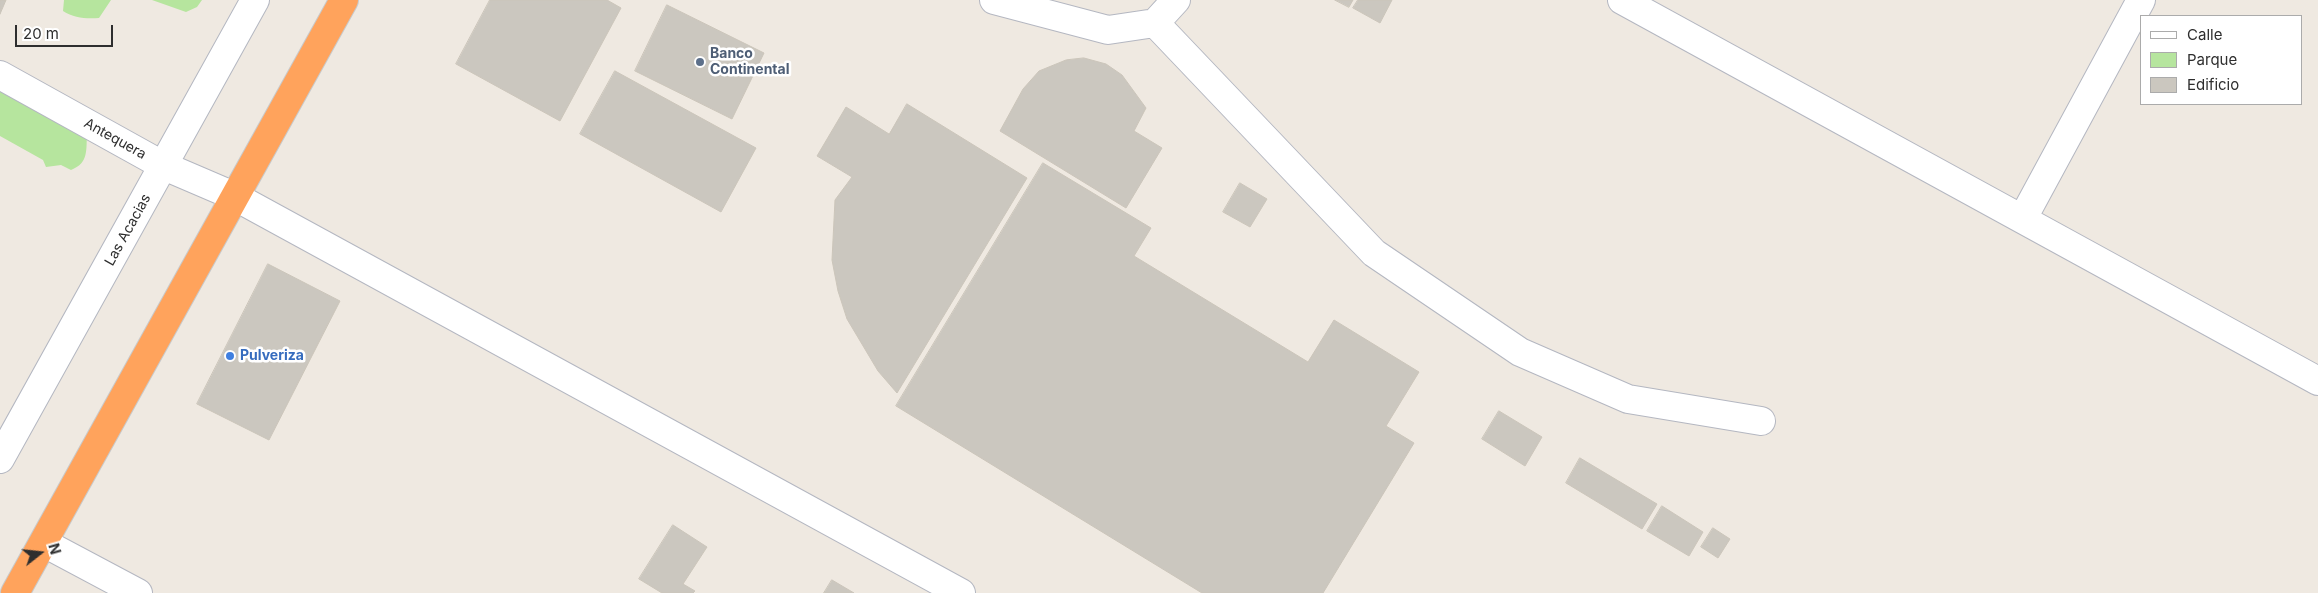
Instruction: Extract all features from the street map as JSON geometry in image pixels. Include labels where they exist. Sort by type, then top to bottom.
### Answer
[{"type":"highway","points":[[15,593],[344,0]]},
{"type":"street","name":"Las Acacias","points":[[0,459],[256,0]]},
{"type":"street","points":[[994,0],[1108,30],[1155,23],[1176,0]]},
{"type":"street","points":[[1622,0],[2318,381]]},
{"type":"street","points":[[2023,218],[2141,0]]},
{"type":"street","points":[[1155,23],[1374,253],[1520,352],[1628,399],[1761,421]]},
{"type":"street","name":"Antequera","points":[[0,75],[164,166],[234,196],[961,593]]},
{"type":"street","points":[[44,543],[138,593]]},
{"type":"green space","points":[[64,0],[111,0],[99,18],[89,18],[76,17],[63,11]]},
{"type":"green space","points":[[152,0],[202,0],[197,7],[186,12]]},
{"type":"green space","points":[[0,85],[87,133],[86,150],[81,164],[71,170],[61,165],[46,167],[43,160],[0,136]]},
{"type":"building","points":[[0,0],[6,0],[0,14]]},
{"type":"building","points":[[490,0],[607,0],[621,8],[560,121],[456,64]]},
{"type":"building","points":[[1335,0],[1353,0],[1349,7]]},
{"type":"building","points":[[1358,0],[1392,0],[1380,23],[1353,8]]},
{"type":"building","name":"Banco Continental","points":[[667,5],[764,53],[732,119],[635,71]]},
{"type":"building","points":[[1084,58],[1106,64],[1122,75],[1146,108],[1134,131],[1162,148],[1126,208],[1000,131],[1023,89],[1039,71],[1066,60]]},
{"type":"building","points":[[615,71],[756,148],[721,212],[580,134]]},
{"type":"building","points":[[907,104],[1027,178],[897,393],[878,371],[847,319],[838,291],[832,260],[835,200],[852,177],[817,156],[846,107],[889,134]]},
{"type":"building","points":[[1043,163],[1151,228],[1134,256],[1308,362],[1334,320],[1419,372],[1386,426],[1414,443],[1323,593],[1202,593],[896,406]]},
{"type":"building","points":[[1240,183],[1267,199],[1250,227],[1223,212]]},
{"type":"building","points":[[268,264],[340,301],[269,440],[197,404]]},
{"type":"building","points":[[1499,411],[1542,437],[1525,466],[1482,439]]},
{"type":"building","points":[[1580,458],[1657,504],[1642,529],[1566,483]]},
{"type":"building","points":[[1662,506],[1703,532],[1689,556],[1647,531]]},
{"type":"building","points":[[673,525],[707,547],[683,584],[695,591],[693,593],[662,593],[639,579]]},
{"type":"building","points":[[1713,528],[1730,539],[1718,558],[1701,547]]},
{"type":"building","points":[[832,580],[854,593],[824,593]]},
{"type":"place","name":"Banco Continental","points":[[700,62]]},
{"type":"place","name":"Pulveriza","points":[[230,356]]}]
